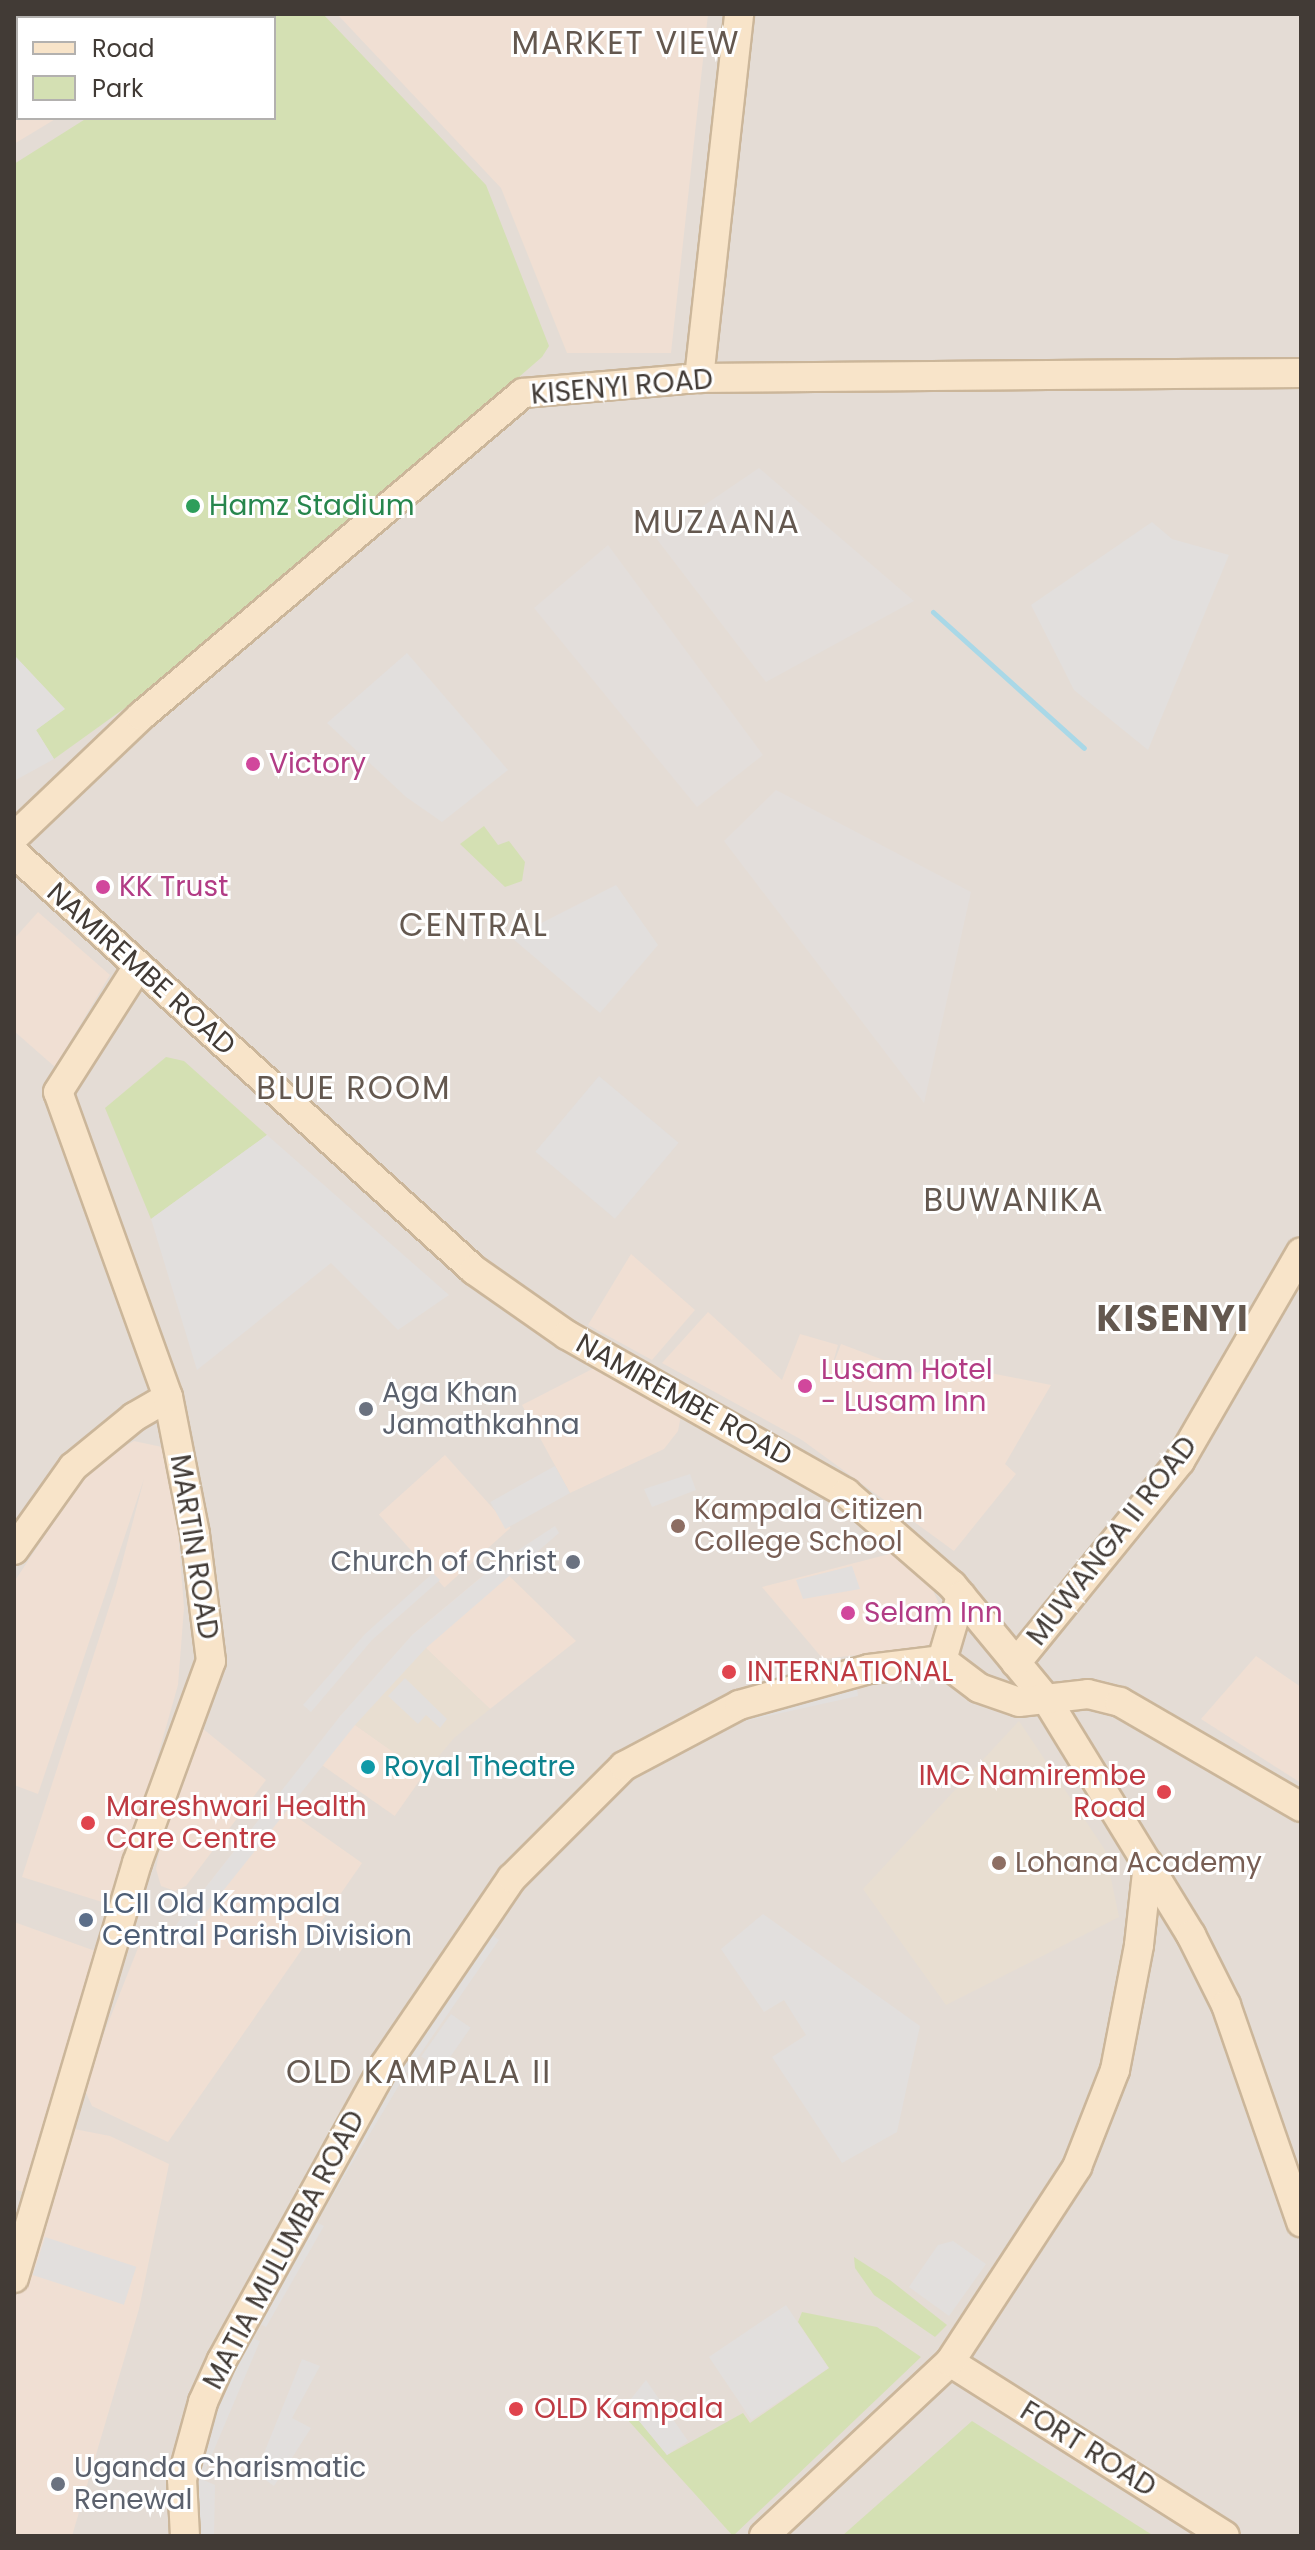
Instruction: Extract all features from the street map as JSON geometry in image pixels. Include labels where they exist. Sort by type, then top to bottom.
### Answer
[{"type":"street","points":[[699,378],[739,14]]},
{"type":"street","name":"KISENYI ROAD","points":[[14,837],[122,732],[516,396],[699,378],[1301,373]]},
{"type":"street","name":"NAMIREMBE ROAD","points":[[14,853],[137,968],[474,1270],[567,1335],[846,1493],[929,1561],[1047,1700],[1148,1863],[1226,2005],[1301,2222]]},
{"type":"street","name":"MARTIN ROAD","points":[[14,2278],[137,1863],[211,1661],[195,1534],[168,1397],[58,1092],[137,968]]},
{"type":"street","name":"MUWANGA II ROAD","points":[[1016,1663],[1180,1461],[1301,1252]]},
{"type":"street","points":[[14,1550],[73,1467],[134,1417],[168,1397]]},
{"type":"street","points":[[961,1596],[942,1660],[988,1692],[1019,1702],[1088,1694],[1120,1702],[1301,1807]]},
{"type":"street","name":"MATIA MULUMBA ROAD","points":[[185,2536],[182,2479],[203,2402],[222,2360],[384,2066],[512,1878],[624,1766],[739,1705],[869,1669],[942,1660]]},
{"type":"street","points":[[764,2536],[950,2362],[1069,2180],[1098,2123],[1124,2029],[1148,1863]]},
{"type":"street","name":"FORT ROAD","points":[[950,2362],[1225,2536]]},
{"type":"shaded area","points":[[14,14],[1301,14],[1301,2536],[14,2536]]},
{"type":"shaded area","points":[[14,14],[227,14],[16,16],[16,120],[54,120],[14,144]]},
{"type":"shaded area","points":[[337,14],[708,14],[671,353],[567,353],[501,188]]},
{"type":"shaded area","points":[[759,468],[914,601],[766,682],[656,538]]},
{"type":"shaded area","points":[[1152,522],[1172,539],[1229,555],[1148,750],[1074,690],[1031,605]]},
{"type":"shaded area","points":[[608,545],[763,755],[697,807],[534,608]]},
{"type":"shaded area","points":[[407,653],[508,770],[442,822],[406,797],[327,723]]},
{"type":"shaded area","points":[[14,655],[65,709],[36,730],[54,759],[14,781]]},
{"type":"shaded area","points":[[776,790],[971,892],[924,1103],[724,841]]},
{"type":"shaded area","points":[[616,885],[658,945],[600,1013],[512,938]]},
{"type":"shaded area","points":[[38,912],[110,975],[55,1067],[14,1031],[14,939]]},
{"type":"shaded area","points":[[599,1076],[679,1143],[615,1219],[535,1152]]},
{"type":"shaded area","points":[[267,1135],[449,1295],[398,1330],[331,1263],[197,1370],[151,1219]]},
{"type":"shaded area","points":[[631,1254],[695,1310],[652,1360],[588,1325]]},
{"type":"shaded area","points":[[708,1312],[782,1380],[800,1334],[838,1345],[830,1373],[841,1344],[918,1373],[922,1368],[932,1371],[935,1362],[1051,1385],[1005,1464],[1016,1474],[954,1551],[802,1440],[662,1363]]},
{"type":"shaded area","points":[[600,1365],[681,1415],[678,1431],[664,1449],[570,1493],[522,1405]]},
{"type":"shaded area","points":[[134,1441],[162,1447],[173,1464],[184,1608],[178,1685],[115,1906],[22,1877],[116,1586],[144,1479],[38,1794],[14,1785],[14,1582],[92,1465]]},
{"type":"shaded area","points":[[445,1455],[511,1528],[444,1587],[379,1515]]},
{"type":"shaded area","points":[[555,1466],[570,1493],[505,1529],[490,1502]]},
{"type":"shaded area","points":[[690,1474],[696,1490],[652,1507],[644,1489]]},
{"type":"shaded area","points":[[555,1526],[559,1533],[426,1648],[355,1725],[180,1945],[165,1939],[341,1715],[412,1635],[497,1564]]},
{"type":"shaded area","points":[[897,1552],[930,1584],[940,1606],[941,1631],[927,1647],[823,1659],[762,1587]]},
{"type":"shaded area","points":[[497,1564],[576,1641],[490,1709],[412,1635]]},
{"type":"shaded area","points":[[852,1566],[860,1589],[803,1599],[796,1580]]},
{"type":"shaded area","points":[[433,1573],[440,1580],[372,1640],[311,1712],[303,1705],[365,1634]]},
{"type":"shaded area","points":[[412,1635],[490,1709],[454,1738],[424,1774],[341,1715]]},
{"type":"shaded area","points":[[1256,1656],[1301,1687],[1301,1783],[1201,1719]]},
{"type":"shaded area","points":[[855,1674],[858,1696],[745,1721],[670,1757],[621,1788],[557,1857],[545,1845],[630,1763]]},
{"type":"shaded area","points":[[405,1678],[447,1719],[440,1728],[426,1715],[418,1724],[388,1696]]},
{"type":"shaded area","points":[[341,1715],[425,1774],[395,1816],[311,1758]]},
{"type":"shaded area","name":"Lohana Academy","points":[[1019,1721],[1105,1850],[1119,1917],[946,2005],[863,1889]]},
{"type":"shaded area","points":[[202,1728],[266,1780],[186,1886],[175,1891],[161,1886],[156,1869],[164,1827]]},
{"type":"shaded area","points":[[274,1801],[362,1863],[168,2142],[92,2106],[83,2086],[144,1933],[165,1939]]},
{"type":"shaded area","points":[[763,1914],[920,2026],[897,2132],[842,2163],[772,2057],[806,2035],[784,2000],[764,2012],[721,1949]]},
{"type":"shaded area","points":[[14,1922],[101,1953],[29,2194],[14,2189]]},
{"type":"shaded area","points":[[480,1926],[499,1940],[407,2073],[392,2064]]},
{"type":"shaded area","points":[[451,2014],[471,2028],[441,2070],[421,2057]]},
{"type":"shaded area","points":[[386,2074],[401,2083],[321,2216],[306,2207]]},
{"type":"shaded area","points":[[69,2128],[110,2136],[169,2164],[139,2309],[72,2536],[14,2536],[14,2303]]},
{"type":"shaded area","points":[[310,2219],[324,2226],[266,2327],[256,2322]]},
{"type":"shaded area","points":[[45,2237],[136,2267],[124,2305],[33,2275]]},
{"type":"shaded area","points":[[953,2241],[986,2264],[949,2316],[909,2287],[938,2245]]},
{"type":"shaded area","points":[[786,2305],[828,2368],[751,2420],[709,2357]]},
{"type":"shaded area","points":[[247,2336],[260,2341],[205,2471],[193,2466],[222,2385]]},
{"type":"shaded area","points":[[302,2359],[320,2366],[292,2418],[311,2428],[274,2486],[256,2473]]},
{"type":"shaded area","points":[[646,2380],[688,2441],[667,2455],[626,2405]]},
{"type":"shaded area","points":[[192,2475],[215,2485],[214,2536],[189,2536]]},
{"type":"green space","name":"Hamz Stadium","points":[[323,14],[486,185],[549,346],[542,357],[200,654],[54,759],[36,730],[64,709],[14,655],[14,164],[84,120],[276,120],[276,16],[250,16]]},
{"type":"green space","points":[[484,826],[498,845],[509,841],[525,862],[522,881],[505,887],[460,844]]},
{"type":"green space","points":[[166,1057],[184,1061],[267,1135],[151,1219],[105,1108]]},
{"type":"green space","points":[[854,2257],[890,2280],[947,2325],[935,2337],[874,2295],[855,2268]]},
{"type":"green space","points":[[802,2312],[877,2327],[921,2357],[733,2536],[626,2418],[626,2405],[667,2455],[743,2413],[750,2423],[829,2368],[798,2322]]},
{"type":"green space","points":[[972,2421],[1154,2536],[842,2536]]},
{"type":"waterway","points":[[933,612],[1084,748]]},
{"type":"place","name":"Hamz Stadium","points":[[193,506]]},
{"type":"place","name":"Victory","points":[[253,764]]},
{"type":"place","name":"KK Trust","points":[[103,887]]},
{"type":"place","name":"Lusam Hotel - Lusam Inn","points":[[805,1386]]},
{"type":"place","name":"Aga Khan Jamathkahna","points":[[366,1409]]},
{"type":"place","name":"Kampala Citizen College School","points":[[678,1526]]},
{"type":"place","name":"Church of Christ","points":[[573,1562]]},
{"type":"place","name":"Selam Inn","points":[[848,1613]]},
{"type":"place","name":"INTERNATIONAL","points":[[729,1672]]},
{"type":"place","name":"Royal Theatre","points":[[368,1767]]},
{"type":"place","name":"IMC Namirembe Road","points":[[1164,1792]]},
{"type":"place","name":"Mareshwari Health Care Centre","points":[[88,1823]]},
{"type":"place","name":"Lohana Academy","points":[[999,1863]]},
{"type":"place","name":"LCII Old Kampala Central Parish Division","points":[[86,1920]]},
{"type":"place","name":"OLD Kampala","points":[[516,2409]]},
{"type":"place","name":"Uganda Charismatic Renewal","points":[[58,2484]]},
{"type":"district","name":"MARKET VIEW","points":[[626,43]]},
{"type":"district","name":"MUZAANA","points":[[717,522]]},
{"type":"district","name":"CENTRAL","points":[[474,925]]},
{"type":"district","name":"BLUE ROOM","points":[[354,1088]]},
{"type":"district","name":"BUWANIKA","points":[[1014,1200]]},
{"type":"district","name":"KISENYI","points":[[1173,1319]]},
{"type":"district","name":"OLD KAMPALA II","points":[[419,2072]]}]
